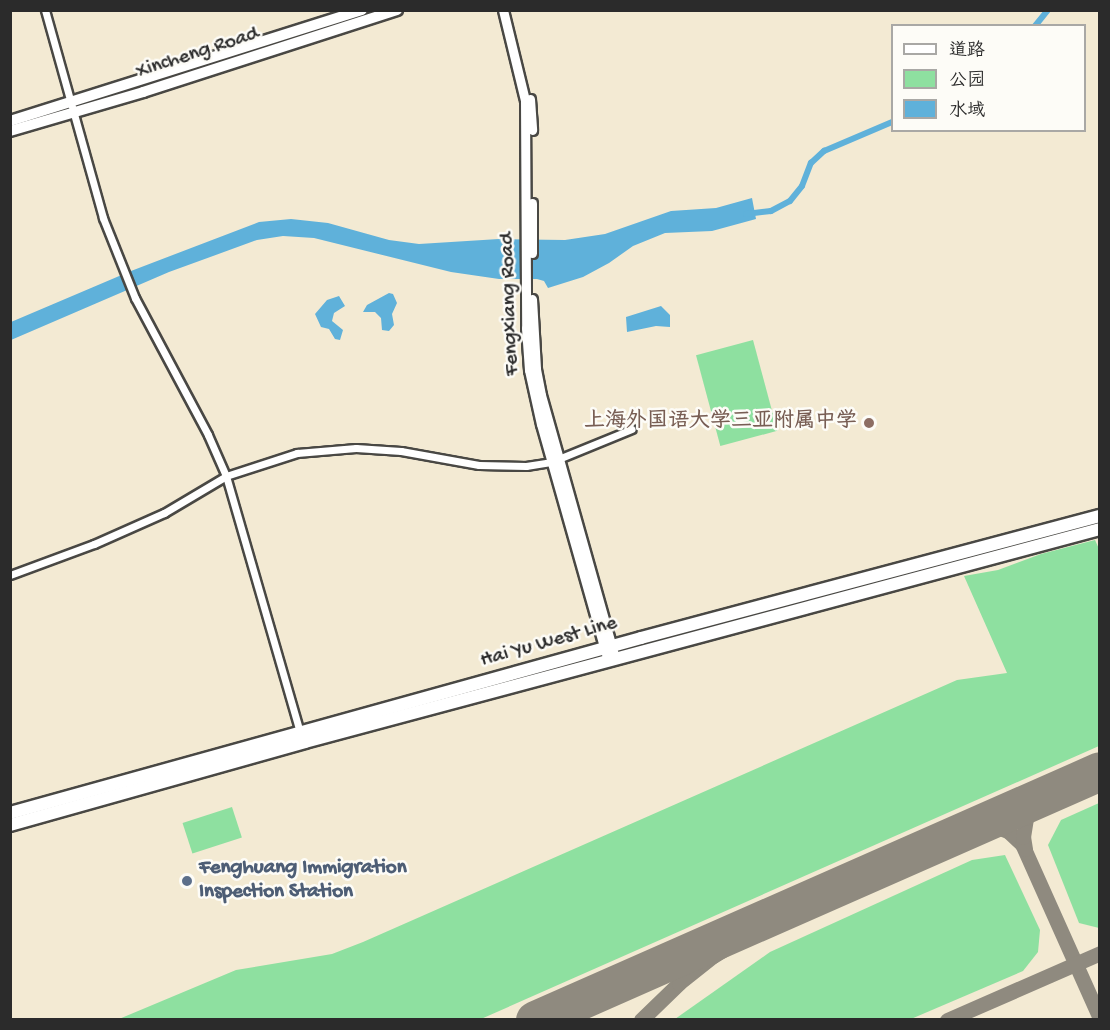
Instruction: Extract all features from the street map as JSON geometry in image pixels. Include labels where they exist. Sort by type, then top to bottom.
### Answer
[{"type":"highway","name":"Hai Yu West Line","points":[[10,813],[137,783],[1100,516]]},
{"type":"highway","name":"Hai Yu West Line","points":[[10,825],[300,733],[1100,529]]},
{"type":"main road","name":"Xincheng Road","points":[[10,131],[362,10]]},
{"type":"main road","name":"Xincheng Road","points":[[336,19],[397,10]]},
{"type":"main road","name":"Xincheng Road","points":[[10,122],[73,108]]},
{"type":"street","points":[[45,10],[103,218],[135,298],[208,435],[226,476],[300,733]]},
{"type":"street","name":"Fengxiang Road","points":[[503,10],[525,100],[529,236]]},
{"type":"street","name":"Fengxiang Road","points":[[509,10],[526,70],[532,110],[529,282],[536,369],[555,461],[610,653]]},
{"type":"street","points":[[10,575],[94,544],[164,513],[226,476],[297,453],[332,448],[401,451],[479,465],[526,466],[555,461],[632,429]]},
{"type":"green space","points":[[753,340],[777,431],[720,446],[696,355]]},
{"type":"green space","points":[[1095,540],[1100,551],[1099,746],[481,1019],[119,1019],[236,970],[332,954],[363,942],[957,680],[1007,673],[964,576],[998,570],[1041,554]]},
{"type":"green space","points":[[1099,803],[1099,928],[1079,923],[1048,845],[1061,820]]},
{"type":"green space","points":[[232,807],[242,837],[192,854],[183,823]]},
{"type":"green space","points":[[1005,855],[1040,930],[1038,952],[1023,971],[911,1019],[675,1019],[770,952],[972,860]]},
{"type":"water","points":[[752,198],[756,219],[712,231],[665,233],[633,246],[609,263],[583,277],[548,288],[544,281],[537,279],[499,279],[451,272],[314,238],[283,236],[257,240],[169,272],[11,340],[11,322],[131,271],[259,222],[291,219],[328,223],[389,240],[419,244],[499,239],[565,240],[605,234],[671,211],[716,208]]},
{"type":"water","points":[[389,293],[393,294],[397,303],[392,314],[394,325],[389,331],[382,330],[381,318],[375,312],[363,312],[367,305]]},
{"type":"water","points":[[339,296],[345,306],[334,313],[332,321],[343,330],[340,340],[335,339],[329,329],[321,327],[315,314],[327,300]]},
{"type":"water","points":[[661,306],[670,315],[670,327],[656,326],[627,332],[626,317]]},
{"type":"waterway","points":[[1037,24],[1048,10]]},
{"type":"waterway","points":[[746,214],[771,211],[790,201],[802,186],[811,163],[824,151],[891,122]]},
{"type":"taxiway","points":[[1025,849],[1023,837],[1026,818],[1036,804],[1050,793]]},
{"type":"taxiway","points":[[967,830],[985,826],[997,827],[1008,831],[1022,844],[1100,1018]]},
{"type":"taxiway","points":[[641,1020],[679,983],[713,956],[798,904]]},
{"type":"taxiway","points":[[947,1020],[1100,953]]},
{"type":"runway","points":[[535,1020],[1100,771]]},
{"type":"place","name":"上海外国语大学三亚附属中学","points":[[869,423]]},
{"type":"place","name":"Fenghuang Immigration Inspection Station","points":[[187,881]]}]
